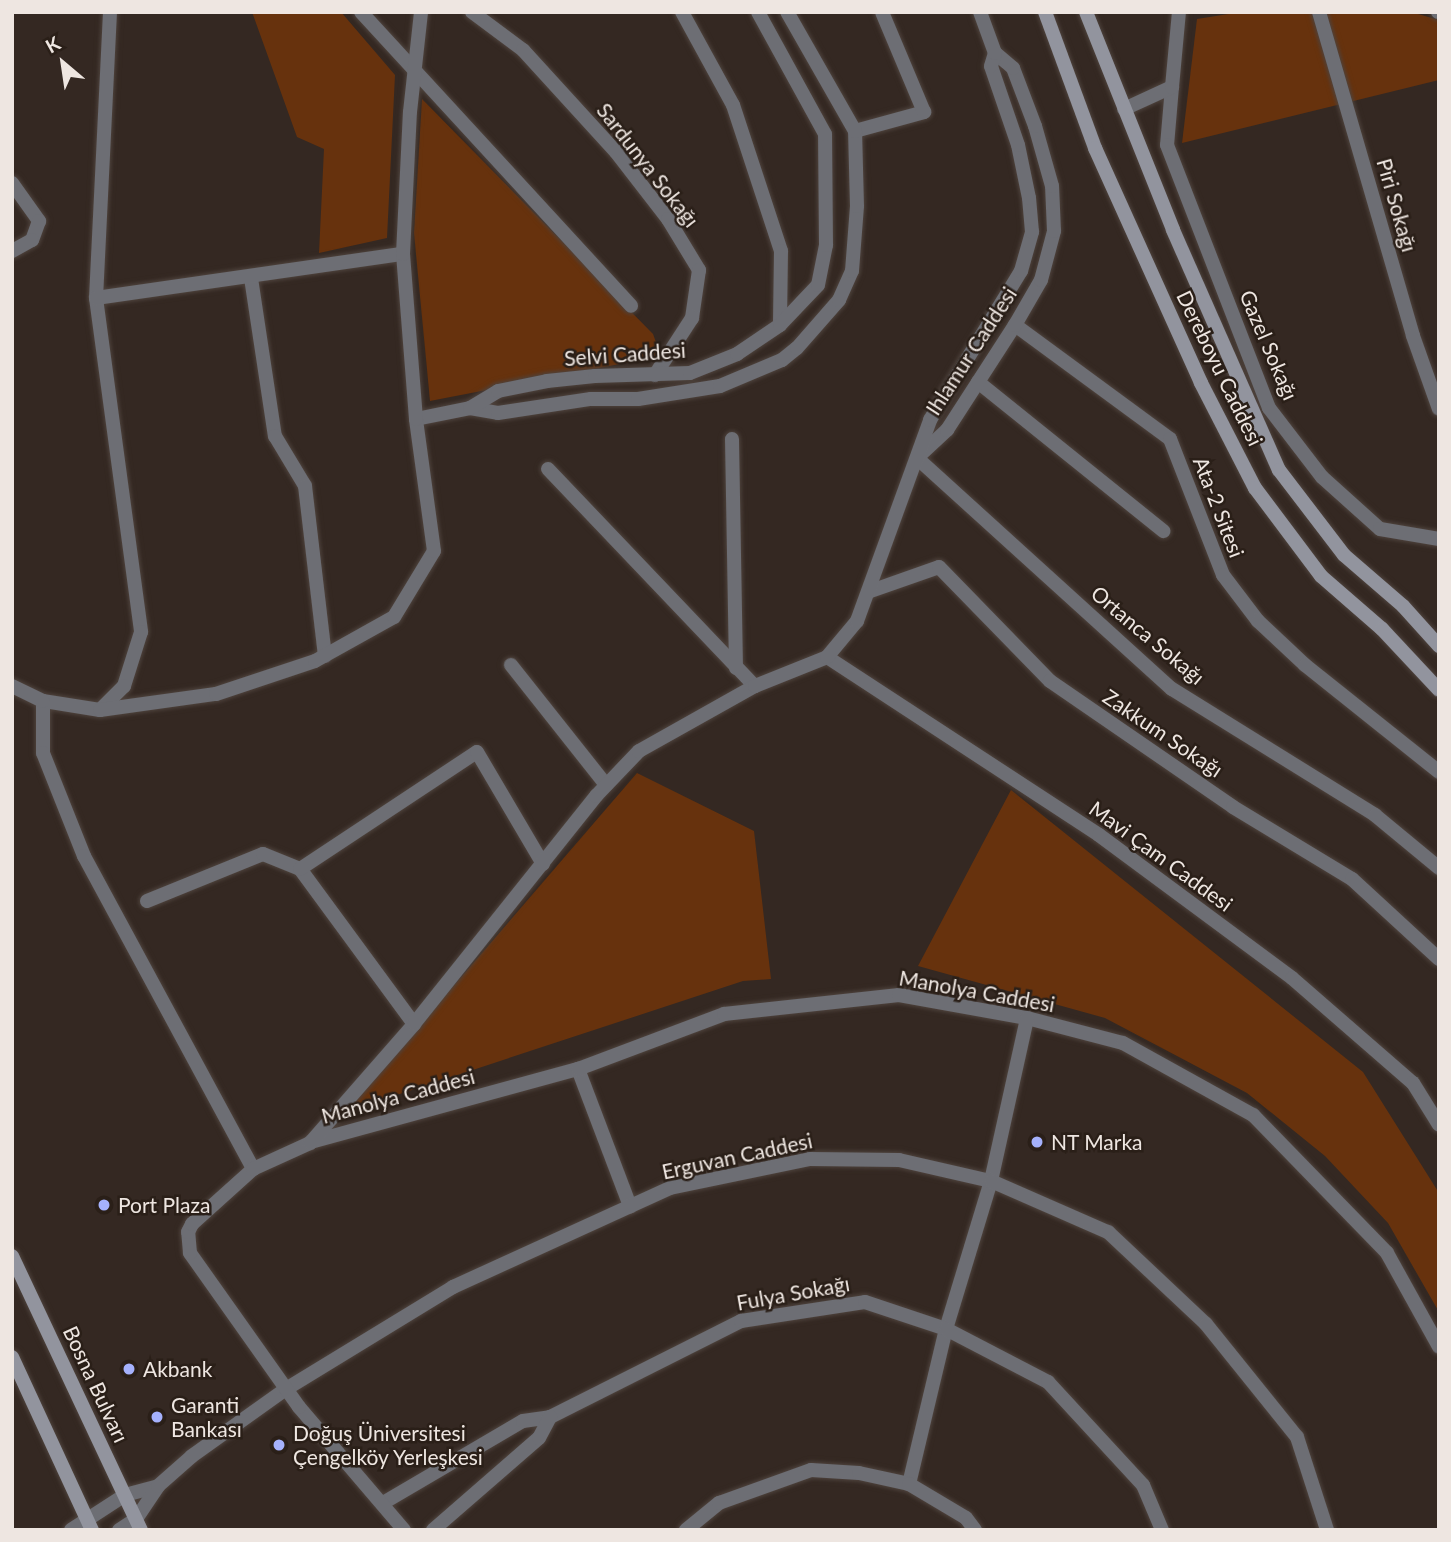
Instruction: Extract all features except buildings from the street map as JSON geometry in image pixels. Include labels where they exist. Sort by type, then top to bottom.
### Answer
[{"type":"main road","name":"Dereboyu Caddesi","points":[[1045,12],[1096,148],[1201,383],[1255,488],[1321,576],[1382,629],[1439,690]]},
{"type":"main road","name":"Dereboyu Caddesi","points":[[1086,12],[1124,109],[1279,470],[1344,555],[1403,606],[1439,646]]},
{"type":"main road","name":"Bosna Bulvarı","points":[[12,1256],[138,1525]]},
{"type":"main road","points":[[12,1357],[89,1524]]},
{"type":"street","points":[[100,710],[124,687],[141,632],[96,298],[110,12]]},
{"type":"street","points":[[360,12],[631,306]]},
{"type":"street","points":[[12,686],[43,701],[100,710],[216,694],[325,656],[394,617],[434,551],[416,419],[402,254],[414,73],[421,12]]},
{"type":"street","name":"Sardunya Sokağı","points":[[471,12],[523,50],[616,152],[668,219],[699,270],[692,318],[655,374]]},
{"type":"street","points":[[681,12],[733,105],[780,251],[780,325]]},
{"type":"street","name":"Selvi Caddesi","points":[[416,419],[470,408],[498,391],[547,381],[595,376],[690,373],[737,354],[780,325],[818,285],[826,245],[825,134],[758,12]]},
{"type":"street","points":[[470,408],[498,412],[591,400],[638,399],[720,386],[782,360],[797,348],[839,300],[852,271],[857,206],[855,131],[787,12]]},
{"type":"street","points":[[855,131],[924,112],[882,12]]},
{"type":"street","points":[[917,457],[930,420],[1021,271],[1032,232],[1029,198],[1018,145],[991,66],[995,53],[980,12]]},
{"type":"street","name":"Gazel Sokağı","points":[[1179,12],[1167,145],[1269,408],[1322,477],[1380,529],[1439,539]]},
{"type":"street","name":"Piri Sokağı","points":[[1319,12],[1413,336],[1439,409]]},
{"type":"street","name":"Ihlamur Caddesi","points":[[827,657],[857,621],[917,457],[947,429],[1015,325],[1041,279],[1055,231],[1052,186],[1035,126],[1013,68],[995,53]]},
{"type":"street","points":[[1124,109],[1172,87]]},
{"type":"street","points":[[12,183],[39,221],[32,240],[12,251]]},
{"type":"street","points":[[96,298],[251,278],[402,254]]},
{"type":"street","points":[[251,278],[275,436],[305,486],[325,656]]},
{"type":"street","name":"Ata-2 Sitesi","points":[[1015,325],[1170,439],[1223,575],[1258,621],[1305,665],[1439,772]]},
{"type":"street","points":[[978,383],[1163,531]]},
{"type":"street","points":[[733,439],[736,668]]},
{"type":"street","name":"Ortanca Sokağı","points":[[917,457],[1172,689],[1375,815],[1439,868]]},
{"type":"street","points":[[548,469],[755,686]]},
{"type":"street","name":"Zakkum Sokağı","points":[[867,592],[939,567],[1049,681],[1234,807],[1352,879],[1439,959]]},
{"type":"street","points":[[310,1143],[414,1024],[607,785],[639,751],[755,686],[827,657]]},
{"type":"street","name":"Mavi Çam Caddesi","points":[[827,657],[1099,835],[1292,978],[1413,1083],[1439,1125]]},
{"type":"street","points":[[511,665],[607,785]]},
{"type":"street","points":[[43,701],[43,753],[84,856],[253,1169]]},
{"type":"street","points":[[300,869],[477,752],[543,864]]},
{"type":"street","points":[[147,901],[263,854],[300,869],[414,1024]]},
{"type":"street","name":"Manolya Caddesi","points":[[404,1530],[286,1389],[190,1253],[188,1239],[192,1224],[253,1169],[310,1143],[578,1069],[723,1014],[899,995],[1027,1018],[1123,1043],[1253,1115],[1387,1254],[1439,1347]]},
{"type":"street","points":[[909,1484],[946,1329],[991,1181],[1027,1018]]},
{"type":"street","points":[[578,1069],[630,1206]]},
{"type":"street","name":"Erguvan Caddesi","points":[[159,1486],[192,1456],[286,1389],[453,1287],[670,1188],[810,1159],[899,1160],[991,1181],[1108,1232],[1206,1324],[1297,1437],[1327,1530]]},
{"type":"street","name":"Fulya Sokağı","points":[[383,1503],[523,1421],[550,1417],[741,1321],[865,1302],[946,1329],[1048,1382],[1143,1485],[1162,1530]]},
{"type":"street","points":[[433,1530],[539,1438],[550,1417]]},
{"type":"street","points":[[686,1530],[719,1503],[811,1469],[859,1473],[909,1484],[966,1518],[975,1530]]},
{"type":"street","points":[[71,1530],[89,1524],[125,1496],[159,1486]]},
{"type":"street","points":[[119,1530],[138,1525],[159,1486]]},
{"type":"shaded area","points":[[252,12],[341,12],[395,75],[387,238],[319,253],[324,149],[297,137]]},
{"type":"shaded area","points":[[1241,12],[1411,12],[1439,20],[1439,80],[1182,143],[1197,19]]},
{"type":"shaded area","points":[[422,99],[653,334],[661,356],[430,401],[414,233]]},
{"type":"shaded area","points":[[637,773],[754,831],[771,979],[743,981],[345,1112]]},
{"type":"shaded area","points":[[1011,790],[1363,1072],[1439,1193],[1439,1312],[1388,1223],[1325,1156],[1247,1093],[1105,1018],[918,966]]},
{"type":"place","name":"NT Marka","points":[[1037,1142]]},
{"type":"place","name":"Port Plaza","points":[[104,1205]]},
{"type":"place","name":"Akbank","points":[[129,1369]]},
{"type":"place","name":"Garanti Bankası","points":[[157,1417]]},
{"type":"place","name":"Doğuş Üniversitesi Çengelköy Yerleşkesi","points":[[279,1445]]}]
